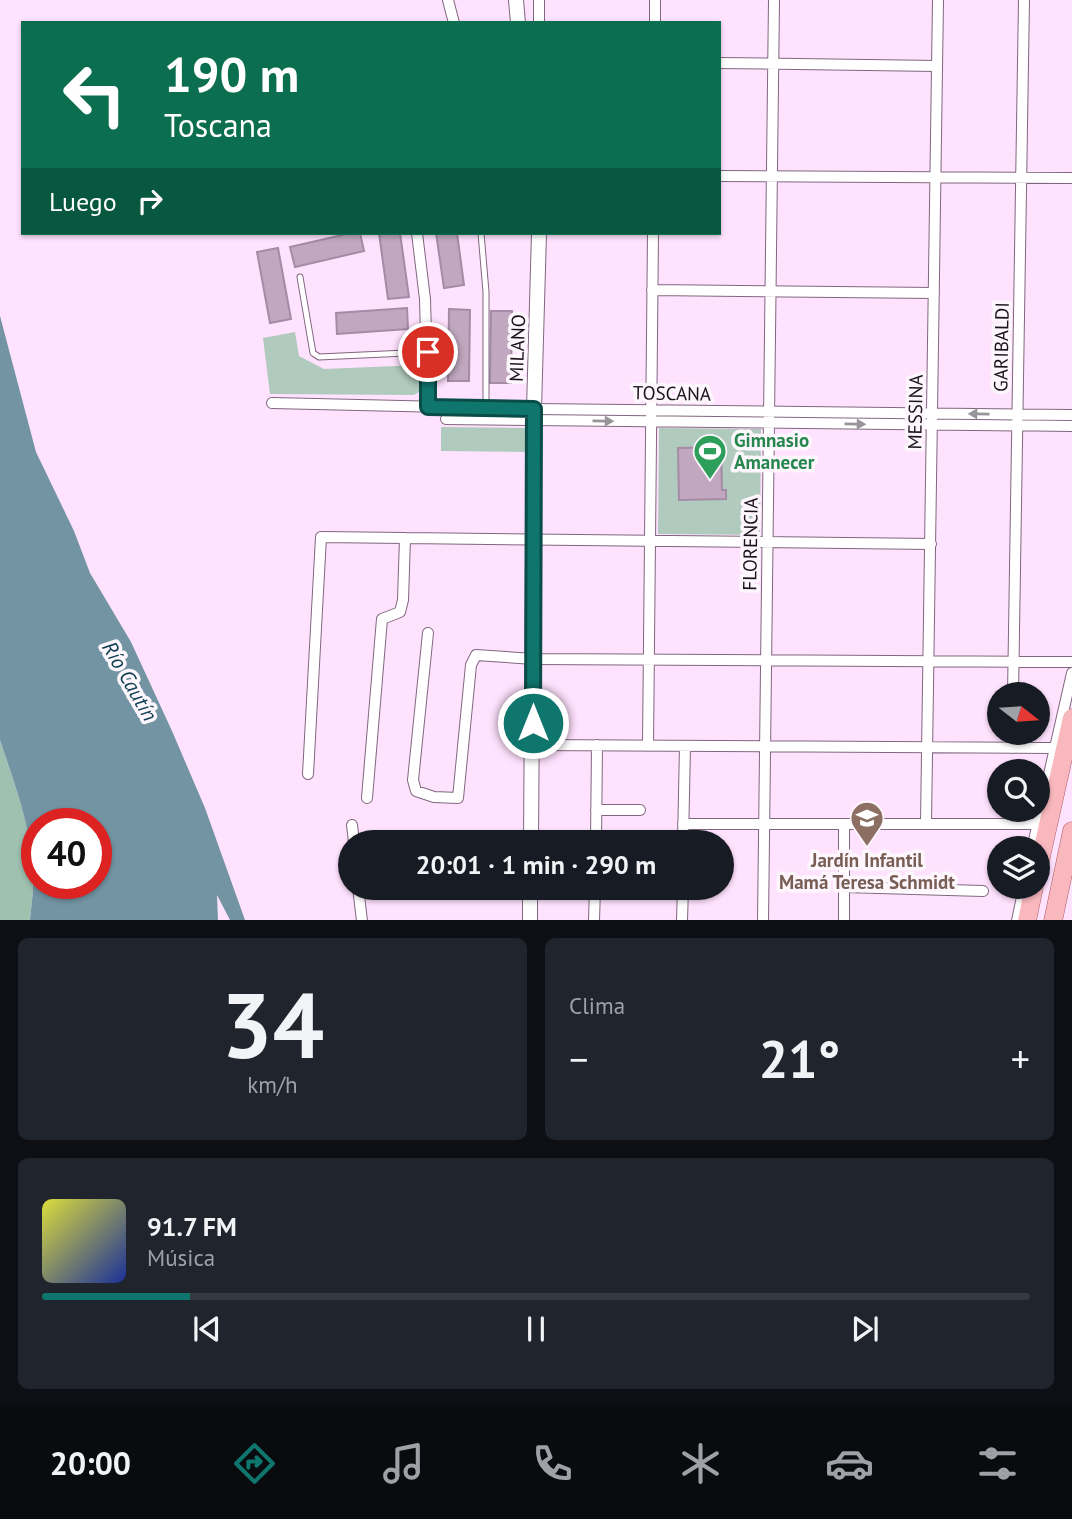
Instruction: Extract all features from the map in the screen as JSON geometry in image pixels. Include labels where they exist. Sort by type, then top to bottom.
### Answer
[{"type":"main road","points":[[1037,824],[1072,718]]},
{"type":"main road","points":[[1044,836],[1058,756]]},
{"type":"main road","points":[[1053,920],[1072,831]]},
{"type":"main road","points":[[1027,920],[1031,899]]},
{"type":"street","points":[[448,0],[453,21]]},
{"type":"street","points":[[516,0],[518,21]]},
{"type":"street","points":[[539,0],[539,21]]},
{"type":"street","points":[[655,0],[655,21]]},
{"type":"street","name":"FLORENCIA","points":[[763,920],[774,0]]},
{"type":"street","name":"MESSINA","points":[[926,823],[938,0]]},
{"type":"street","name":"GARIBALDI","points":[[1013,682],[1024,0]]},
{"type":"street","points":[[721,63],[937,66]]},
{"type":"street","points":[[721,176],[1072,178]]},
{"type":"street","points":[[417,235],[425,299],[428,407]]},
{"type":"street","name":"MILANO","points":[[531,830],[534,414],[539,235]]},
{"type":"street","points":[[648,746],[653,235]]},
{"type":"street","points":[[652,290],[933,293]]},
{"type":"street","name":"TOSCANA","points":[[272,403],[486,408],[534,414]]},
{"type":"street","name":"TOSCANA","points":[[446,419],[534,414],[1017,420],[1072,426]]},
{"type":"street","name":"TOSCANA","points":[[1017,420],[1072,415]]},
{"type":"street","points":[[308,774],[321,537],[931,544]]},
{"type":"street","points":[[367,798],[382,619],[400,612],[403,600],[405,538]]},
{"type":"street","points":[[428,633],[413,780],[416,791],[434,797],[458,798],[471,665],[476,655],[534,659],[1072,662]]},
{"type":"street","points":[[533,745],[1012,748],[1058,756],[1072,673]]},
{"type":"street","points":[[596,830],[597,745]]},
{"type":"street","points":[[684,830],[685,746]]},
{"type":"street","points":[[596,810],[640,810]]},
{"type":"street","points":[[684,824],[1037,824],[1035,836]]},
{"type":"street","points":[[844,824],[844,920]]},
{"type":"street","points":[[352,825],[353,830]]},
{"type":"street","points":[[844,887],[983,891]]},
{"type":"street","points":[[1017,920],[1021,899]]},
{"type":"street","points":[[360,900],[362,920]]},
{"type":"street","points":[[530,900],[530,920]]},
{"type":"street","points":[[594,920],[595,900]]},
{"type":"street","points":[[682,900],[682,920]]},
{"type":"lane","points":[[481,235],[486,292],[486,408]]},
{"type":"lane","points":[[300,277],[313,353],[319,357],[428,352]]},
{"type":"green space","points":[[295,332],[299,356],[324,369],[419,365],[419,392],[414,395],[270,394],[263,338]]},
{"type":"green space","points":[[441,427],[528,428],[531,452],[441,451]]},
{"type":"green space","name":"Gimnasio Amanecer","points":[[659,428],[761,429],[760,535],[658,534]]},
{"type":"green space","points":[[0,740],[22,808],[21,899],[32,899],[30,920],[0,920]]},
{"type":"water","name":"Río Cautín","points":[[0,316],[36,452],[74,531],[90,573],[131,642],[172,731],[205,808],[245,920],[230,920],[217,895],[218,920],[30,920],[32,899],[112,899],[112,808],[22,807],[0,740]]},
{"type":"building","points":[[342,235],[360,235],[364,251],[295,267],[290,247]]},
{"type":"building","points":[[379,235],[400,235],[409,297],[388,299]]},
{"type":"building","points":[[436,235],[457,235],[464,285],[444,288]]},
{"type":"building","points":[[278,248],[291,319],[270,323],[257,252]]},
{"type":"building","points":[[407,308],[408,329],[337,334],[336,313]]},
{"type":"building","points":[[449,309],[470,310],[469,381],[448,381]]},
{"type":"building","points":[[491,311],[512,311],[511,383],[490,383]]},
{"type":"building","points":[[721,447],[722,490],[726,490],[726,499],[679,500],[678,448]]},
{"type":"place","name":"Gimnasio Amanecer","points":[[710,481]]},
{"type":"place","name":"Jardín Infantil Mamá Teresa Schmidt","points":[[867,848]]},
{"type":"route","points":[[428,352],[428,407],[534,409],[533,723]]}]
